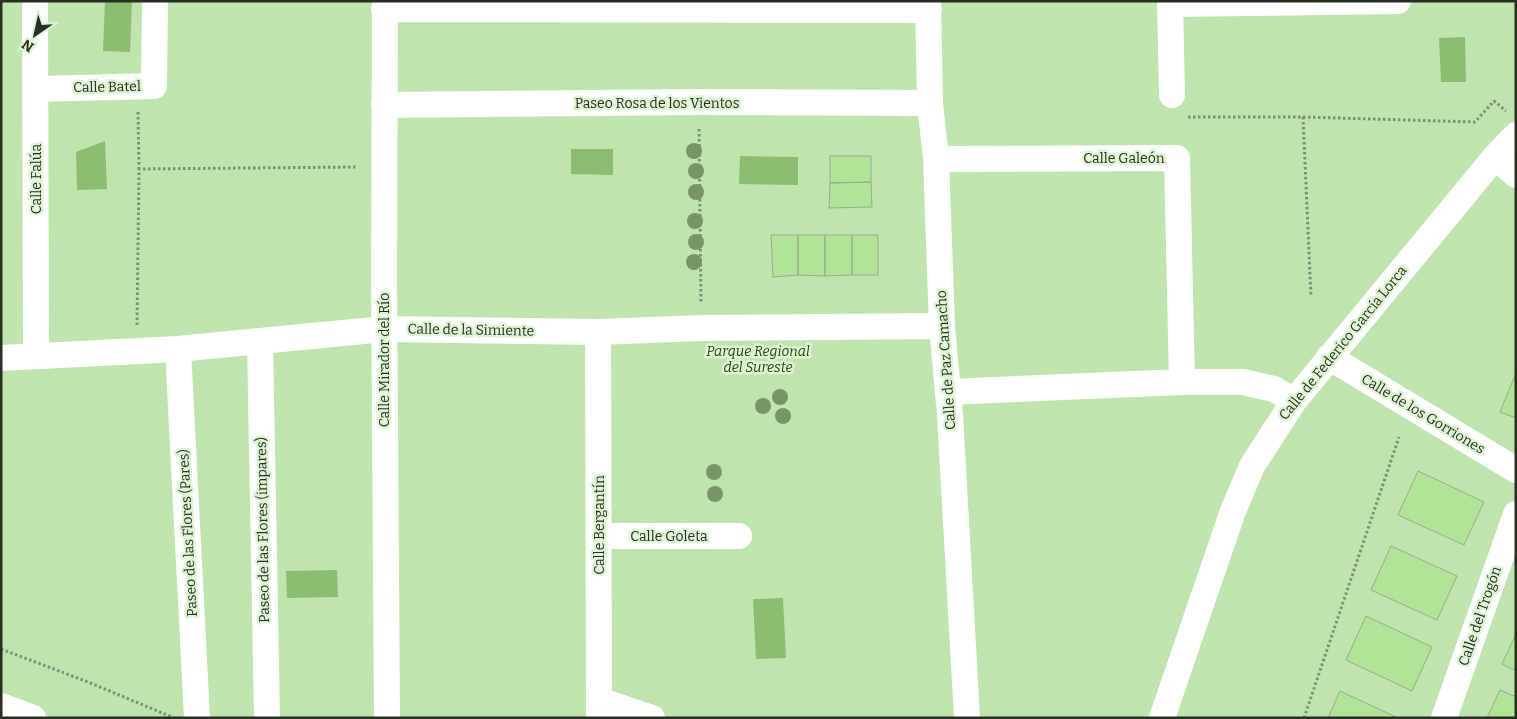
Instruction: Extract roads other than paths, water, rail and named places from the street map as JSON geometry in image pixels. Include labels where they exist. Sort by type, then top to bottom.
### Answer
[{"type":"street","name":"Calle Falúa","points":[[35,1],[36,356]]},
{"type":"street","name":"Calle Batel","points":[[36,89],[154,86],[154,1]]},
{"type":"street","points":[[1172,95],[1170,3],[1398,1]]},
{"type":"street","points":[[384,5],[928,6]]},
{"type":"street","name":"Calle Mirador del Río","points":[[384,5],[387,718]]},
{"type":"street","name":"Calle de Paz Camacho","points":[[928,6],[930,103],[936,159],[942,326],[948,392],[967,718]]},
{"type":"street","name":"Paseo Rosa de los Vientos","points":[[384,105],[699,102],[930,103]]},
{"type":"street","name":"Calle de Federico García Lorca","points":[[1162,718],[1237,502],[1252,466],[1294,401],[1495,157],[1512,124]]},
{"type":"street","points":[[1495,157],[1516,175]]},
{"type":"street","name":"Calle Galeón","points":[[936,159],[1177,158],[1182,382]]},
{"type":"street","name":"Calle de la Simiente","points":[[1,358],[178,349],[384,329],[598,332],[702,328],[942,326]]},
{"type":"street","name":"Calle Bergantín","points":[[598,332],[599,709]]},
{"type":"street","name":"Paseo de las Flores (impares)","points":[[260,341],[267,718]]},
{"type":"street","name":"Paseo de las Flores (Pares)","points":[[178,349],[197,718]]},
{"type":"street","name":"Calle de los Gorriones","points":[[1330,357],[1516,470]]},
{"type":"street","points":[[948,392],[1182,382],[1243,382],[1274,388],[1294,401]]},
{"type":"street","name":"Calle del Trogón","points":[[1444,718],[1516,514]]},
{"type":"street","name":"Calle Goleta","points":[[599,536],[739,536]]},
{"type":"street","points":[[2,708],[33,718]]},
{"type":"street","points":[[599,709],[652,718]]},
{"type":"park label","name":"Parque Regional del Sureste","points":[[758,360]]}]
